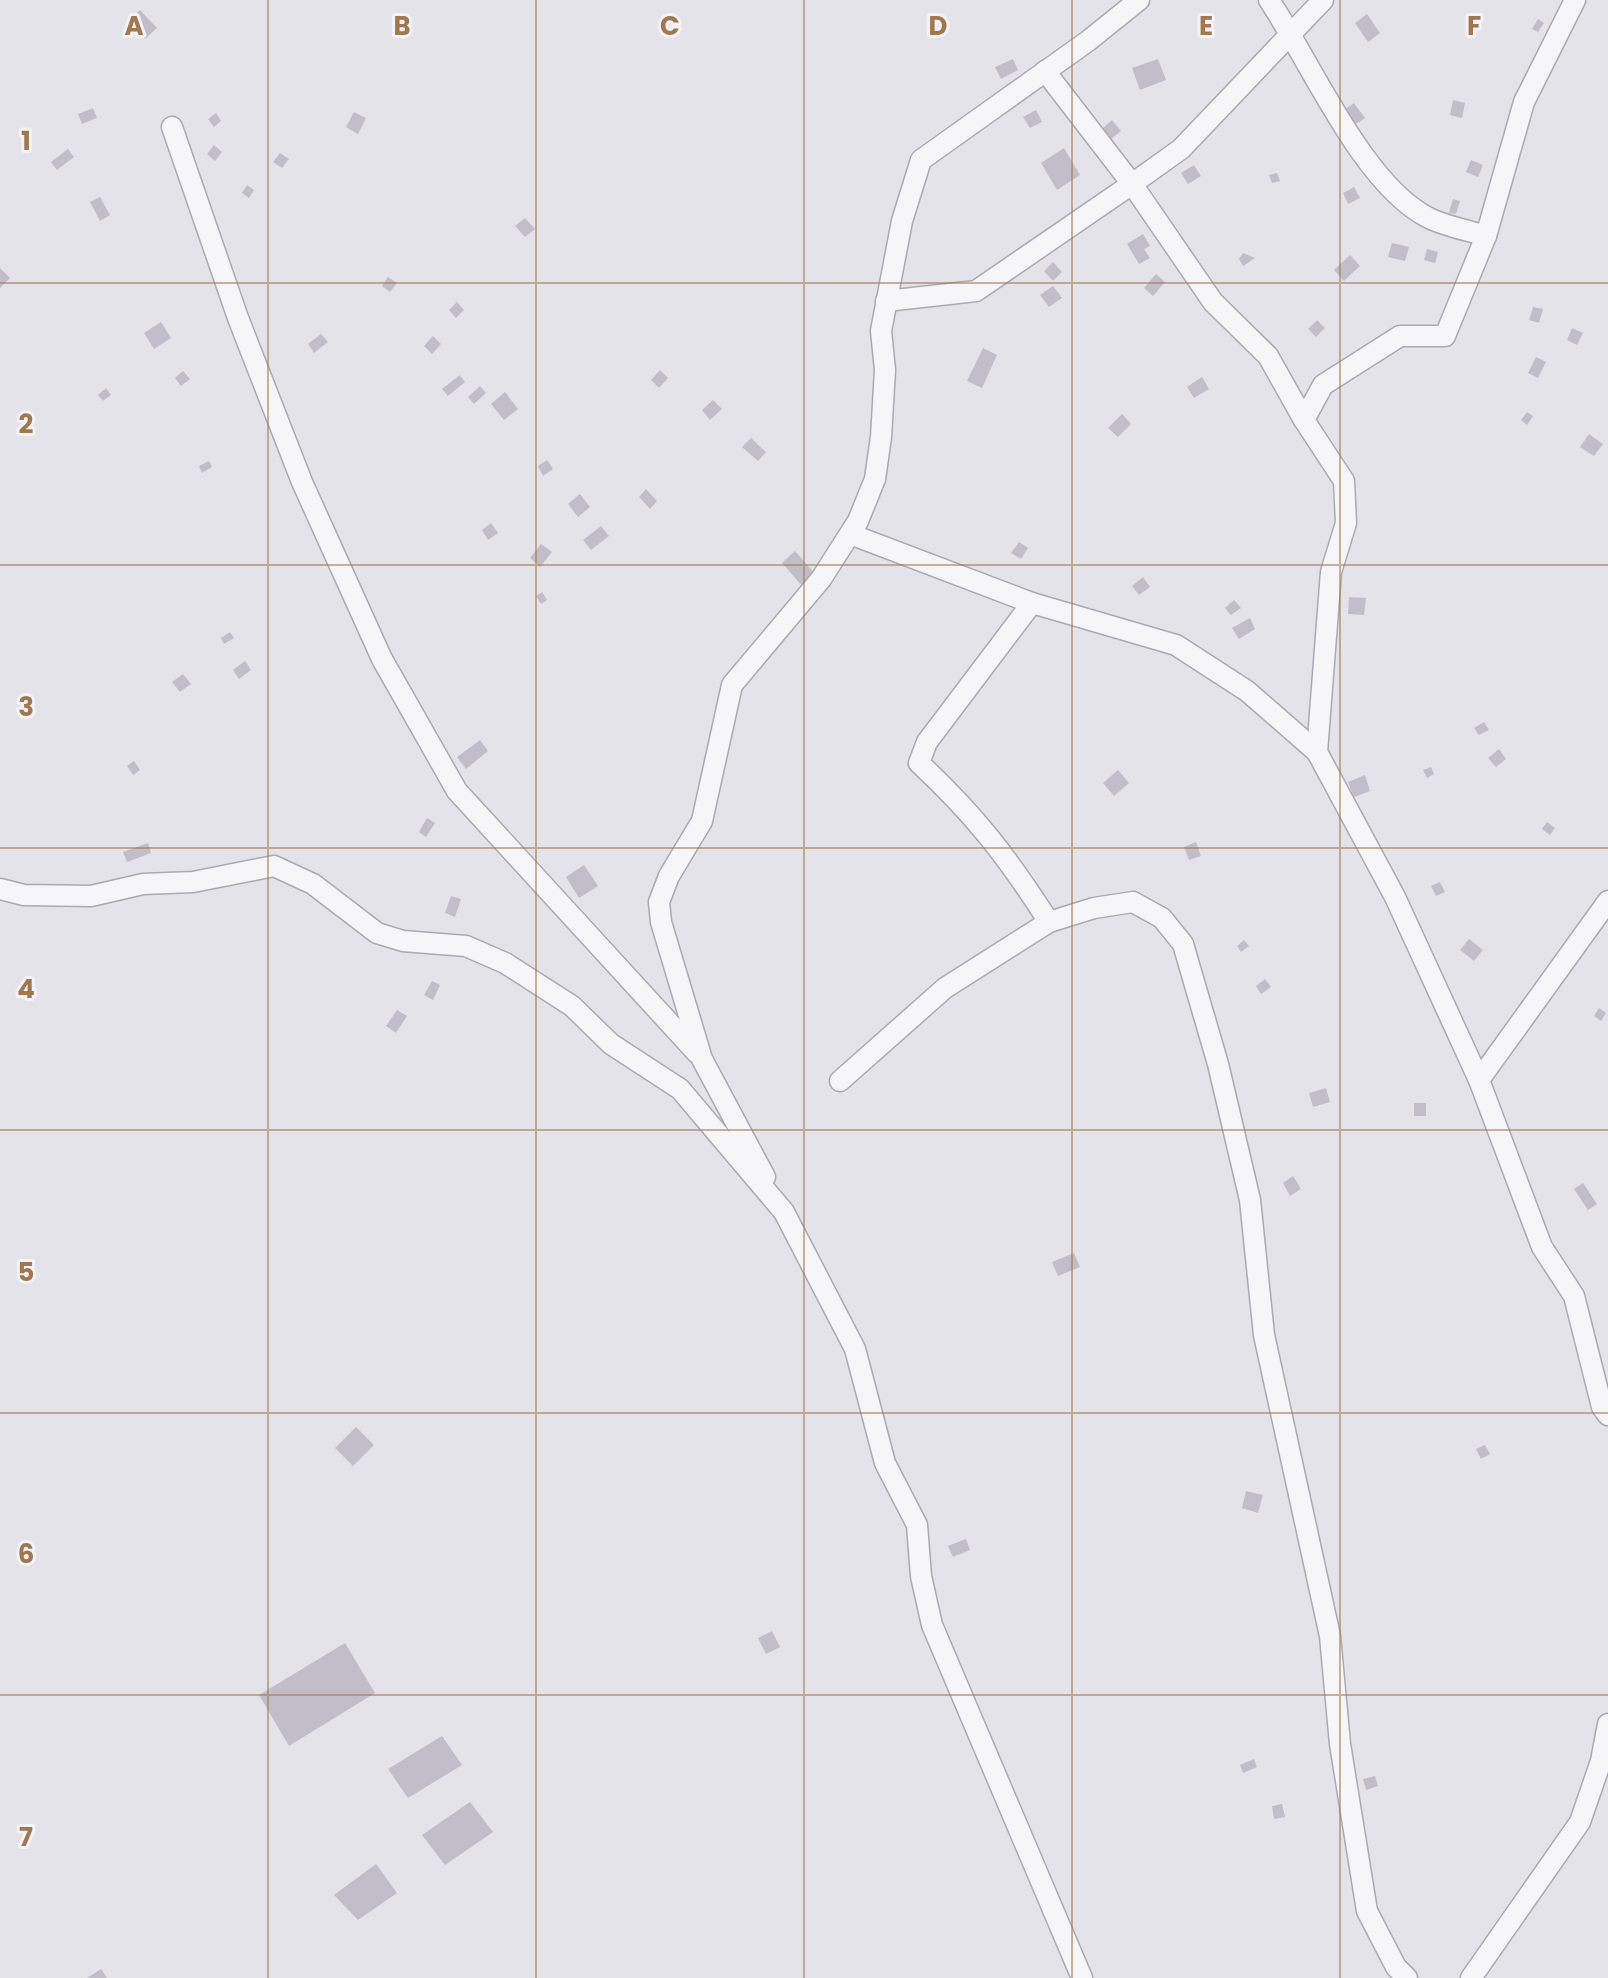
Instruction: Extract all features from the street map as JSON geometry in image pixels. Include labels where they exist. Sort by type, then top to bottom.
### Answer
[{"type":"street","points":[[1082,1978],[932,1625],[921,1576],[917,1525],[885,1463],[855,1349],[702,1059],[661,922],[659,902],[669,876],[702,821],[732,685],[804,601],[850,534],[875,479],[885,370],[881,331],[902,221],[921,160],[1139,0]]},
{"type":"street","points":[[1269,0],[1350,134],[1385,182],[1427,217],[1486,236]]},
{"type":"street","points":[[886,301],[976,291],[1132,184],[1181,149],[1323,0]]},
{"type":"street","points":[[1304,420],[1323,385],[1400,336],[1445,336],[1486,236],[1524,102],[1575,0]]},
{"type":"street","points":[[1045,71],[1132,184],[1213,302],[1268,356],[1304,420],[1344,481],[1346,523],[1331,572],[1317,752]]},
{"type":"street","points":[[172,127],[238,318],[302,482],[382,659],[419,725],[457,791],[702,1059]]},
{"type":"street","points":[[850,534],[1032,603],[1176,645],[1247,691],[1317,752],[1395,897],[1479,1080],[1542,1247],[1574,1296],[1602,1407],[1608,1415]]},
{"type":"street","points":[[1032,603],[927,742],[919,763],[971,811],[1014,868],[1049,922]]},
{"type":"street","points":[[0,889],[24,895],[91,896],[143,884],[193,882],[274,866],[313,884],[377,933],[403,941],[466,946],[536,981],[572,1006],[633,1060],[680,1089],[784,1212]]},
{"type":"street","points":[[1479,1080],[1608,901]]},
{"type":"street","points":[[840,1081],[945,988],[1049,922],[1094,908],[1133,902],[1162,918],[1183,944],[1218,1064],[1250,1200],[1264,1335],[1330,1636],[1340,1744],[1367,1911],[1396,1967],[1407,1978]]},
{"type":"street","points":[[1471,1978],[1580,1822],[1601,1761],[1608,1724]]},
{"type":"building","points":[[140,10],[157,28],[145,39],[128,21]]},
{"type":"building","points":[[1367,14],[1380,33],[1368,42],[1355,23]]},
{"type":"building","points":[[1538,19],[1544,23],[1538,32],[1532,29]]},
{"type":"building","points":[[1013,59],[1018,70],[1001,79],[995,67]]},
{"type":"building","points":[[1158,59],[1166,80],[1140,90],[1132,68]]},
{"type":"building","points":[[1453,100],[1465,103],[1462,118],[1450,115]]},
{"type":"building","points":[[1354,103],[1365,118],[1355,125],[1344,110]]},
{"type":"building","points":[[93,108],[97,118],[82,124],[78,114]]},
{"type":"building","points":[[1036,110],[1042,122],[1030,128],[1023,117]]},
{"type":"building","points":[[354,112],[366,118],[358,134],[346,127]]},
{"type":"building","points":[[216,113],[221,121],[214,127],[208,119]]},
{"type":"building","points":[[1112,120],[1121,131],[1111,139],[1103,128]]},
{"type":"building","points":[[214,145],[222,152],[215,161],[207,154]]},
{"type":"building","points":[[1064,148],[1080,175],[1057,190],[1041,163]]},
{"type":"building","points":[[68,149],[74,157],[57,170],[51,162]]},
{"type":"building","points":[[280,153],[289,159],[282,168],[273,162]]},
{"type":"building","points":[[1471,160],[1483,165],[1478,177],[1466,172]]},
{"type":"building","points":[[1194,165],[1201,176],[1188,184],[1181,173]]},
{"type":"building","points":[[1277,173],[1280,181],[1272,183],[1269,175]]},
{"type":"building","points":[[247,185],[254,190],[249,198],[242,193]]},
{"type":"building","points":[[1354,187],[1360,198],[1348,204],[1343,193]]},
{"type":"building","points":[[100,197],[110,215],[100,221],[90,202]]},
{"type":"building","points":[[1453,199],[1460,201],[1456,214],[1449,213]]},
{"type":"building","points":[[525,218],[535,229],[525,237],[515,226]]},
{"type":"building","points":[[1143,234],[1150,246],[1144,249],[1150,258],[1139,264],[1127,244]]},
{"type":"building","points":[[1392,243],[1409,247],[1405,261],[1388,257]]},
{"type":"building","points":[[1427,249],[1438,252],[1435,263],[1424,260]]},
{"type":"building","points":[[1243,253],[1255,258],[1243,266],[1239,259]]},
{"type":"building","points":[[1350,255],[1360,266],[1344,281],[1334,270]]},
{"type":"building","points":[[1053,262],[1062,272],[1053,281],[1044,271]]},
{"type":"building","points":[[0,268],[10,278],[0,288]]},
{"type":"building","points":[[1156,274],[1165,282],[1153,296],[1144,288]]},
{"type":"building","points":[[388,277],[397,283],[390,292],[382,286]]},
{"type":"building","points":[[1053,286],[1062,298],[1049,307],[1040,295]]},
{"type":"building","points":[[457,302],[464,310],[456,318],[449,310]]},
{"type":"building","points":[[1533,307],[1543,309],[1539,323],[1529,320]]},
{"type":"building","points":[[1317,320],[1325,328],[1316,337],[1308,329]]},
{"type":"building","points":[[161,322],[171,338],[154,349],[144,333]]},
{"type":"building","points":[[1572,328],[1583,333],[1577,345],[1567,340]]},
{"type":"building","points":[[321,334],[328,342],[314,353],[308,344]]},
{"type":"building","points":[[433,336],[441,344],[432,354],[424,346]]},
{"type":"building","points":[[983,348],[997,355],[982,388],[967,381]]},
{"type":"building","points":[[1536,357],[1546,362],[1538,378],[1528,373]]},
{"type":"building","points":[[660,370],[668,378],[659,388],[651,380]]},
{"type":"building","points":[[183,371],[190,379],[181,386],[175,378]]},
{"type":"building","points":[[460,375],[465,382],[448,396],[442,389]]},
{"type":"building","points":[[1202,377],[1209,389],[1194,398],[1187,387]]},
{"type":"building","points":[[480,386],[486,393],[474,404],[468,397]]},
{"type":"building","points":[[106,388],[111,395],[103,401],[98,395]]},
{"type":"building","points":[[505,392],[518,409],[504,420],[491,404]]},
{"type":"building","points":[[713,400],[722,409],[710,420],[702,410]]},
{"type":"building","points":[[1527,412],[1533,416],[1527,425],[1521,420]]},
{"type":"building","points":[[1122,414],[1131,424],[1118,437],[1108,428]]},
{"type":"building","points":[[1589,434],[1603,444],[1594,456],[1580,447]]},
{"type":"building","points":[[751,438],[766,452],[758,461],[742,447]]},
{"type":"building","points":[[547,460],[553,469],[543,476],[538,466]]},
{"type":"building","points":[[209,461],[212,467],[202,473],[199,466]]},
{"type":"building","points":[[646,489],[657,501],[650,509],[639,497]]},
{"type":"building","points":[[580,494],[590,507],[578,517],[568,504]]},
{"type":"building","points":[[491,523],[498,533],[488,540],[482,530]]},
{"type":"building","points":[[601,526],[609,536],[591,550],[583,540]]},
{"type":"building","points":[[1019,542],[1028,548],[1021,559],[1011,553]]},
{"type":"building","points":[[541,544],[552,552],[540,567],[530,558]]},
{"type":"building","points":[[795,551],[817,576],[804,588],[782,563]]},
{"type":"building","points":[[1143,577],[1150,587],[1139,595],[1132,586]]},
{"type":"building","points":[[542,592],[547,600],[541,604],[536,596]]},
{"type":"building","points":[[1349,597],[1366,598],[1364,615],[1348,614]]},
{"type":"building","points":[[1234,600],[1241,608],[1231,615],[1225,608]]},
{"type":"building","points":[[1250,618],[1255,629],[1239,639],[1232,628]]},
{"type":"building","points":[[230,632],[234,638],[224,644],[221,638]]},
{"type":"building","points":[[245,661],[251,670],[239,679],[233,670]]},
{"type":"building","points":[[183,674],[191,684],[180,692],[172,682]]},
{"type":"building","points":[[1484,722],[1489,730],[1479,735],[1474,728]]},
{"type":"building","points":[[480,740],[488,751],[466,769],[457,757]]},
{"type":"building","points":[[1499,749],[1506,759],[1496,767],[1488,758]]},
{"type":"building","points":[[134,761],[140,770],[133,775],[127,766]]},
{"type":"building","points":[[1431,767],[1434,774],[1427,778],[1423,770]]},
{"type":"building","points":[[1118,770],[1129,783],[1114,796],[1103,783]]},
{"type":"building","points":[[1365,775],[1370,791],[1354,797],[1348,782]]},
{"type":"building","points":[[427,818],[435,823],[426,837],[419,832]]},
{"type":"building","points":[[1547,822],[1555,828],[1550,835],[1542,829]]},
{"type":"building","points":[[1196,842],[1201,856],[1189,860],[1184,847]]},
{"type":"building","points":[[148,843],[151,853],[127,862],[123,852]]},
{"type":"building","points":[[584,865],[598,886],[579,898],[566,877]]},
{"type":"building","points":[[1440,882],[1445,892],[1436,896],[1431,886]]},
{"type":"building","points":[[451,896],[461,899],[455,917],[445,913]]},
{"type":"building","points":[[1469,939],[1483,950],[1474,961],[1460,950]]},
{"type":"building","points":[[1244,940],[1249,946],[1241,952],[1237,946]]},
{"type":"building","points":[[1265,979],[1271,987],[1261,994],[1256,986]]},
{"type":"building","points":[[432,981],[440,985],[433,1000],[424,995]]},
{"type":"building","points":[[1599,1008],[1606,1013],[1601,1021],[1594,1016]]},
{"type":"building","points":[[397,1010],[407,1016],[396,1033],[386,1026]]},
{"type":"building","points":[[1326,1088],[1330,1102],[1313,1107],[1309,1093]]},
{"type":"building","points":[[1414,1103],[1426,1103],[1426,1116],[1414,1116]]},
{"type":"building","points":[[1293,1176],[1301,1189],[1290,1196],[1283,1183]]},
{"type":"building","points":[[1583,1183],[1597,1204],[1588,1210],[1574,1189]]},
{"type":"building","points":[[1074,1253],[1080,1267],[1058,1276],[1052,1262]]},
{"type":"building","points":[[356,1427],[374,1445],[353,1466],[335,1448]]},
{"type":"building","points":[[1485,1445],[1490,1454],[1481,1459],[1476,1449]]},
{"type":"building","points":[[1246,1491],[1263,1495],[1258,1513],[1242,1508]]},
{"type":"building","points":[[966,1539],[970,1550],[953,1557],[948,1546]]},
{"type":"building","points":[[772,1631],[780,1647],[766,1654],[758,1638]]},
{"type":"building","points":[[345,1643],[375,1693],[289,1746],[259,1695]]},
{"type":"building","points":[[442,1736],[462,1765],[408,1798],[388,1769]]},
{"type":"building","points":[[1254,1759],[1257,1767],[1243,1773],[1240,1765]]},
{"type":"building","points":[[1375,1776],[1378,1786],[1366,1790],[1363,1779]]},
{"type":"building","points":[[470,1802],[493,1832],[445,1865],[422,1835]]},
{"type":"building","points":[[1282,1804],[1285,1817],[1274,1819],[1272,1806]]},
{"type":"building","points":[[376,1864],[397,1893],[358,1920],[334,1895]]},
{"type":"building","points":[[101,1969],[107,1978],[87,1978]]}]
